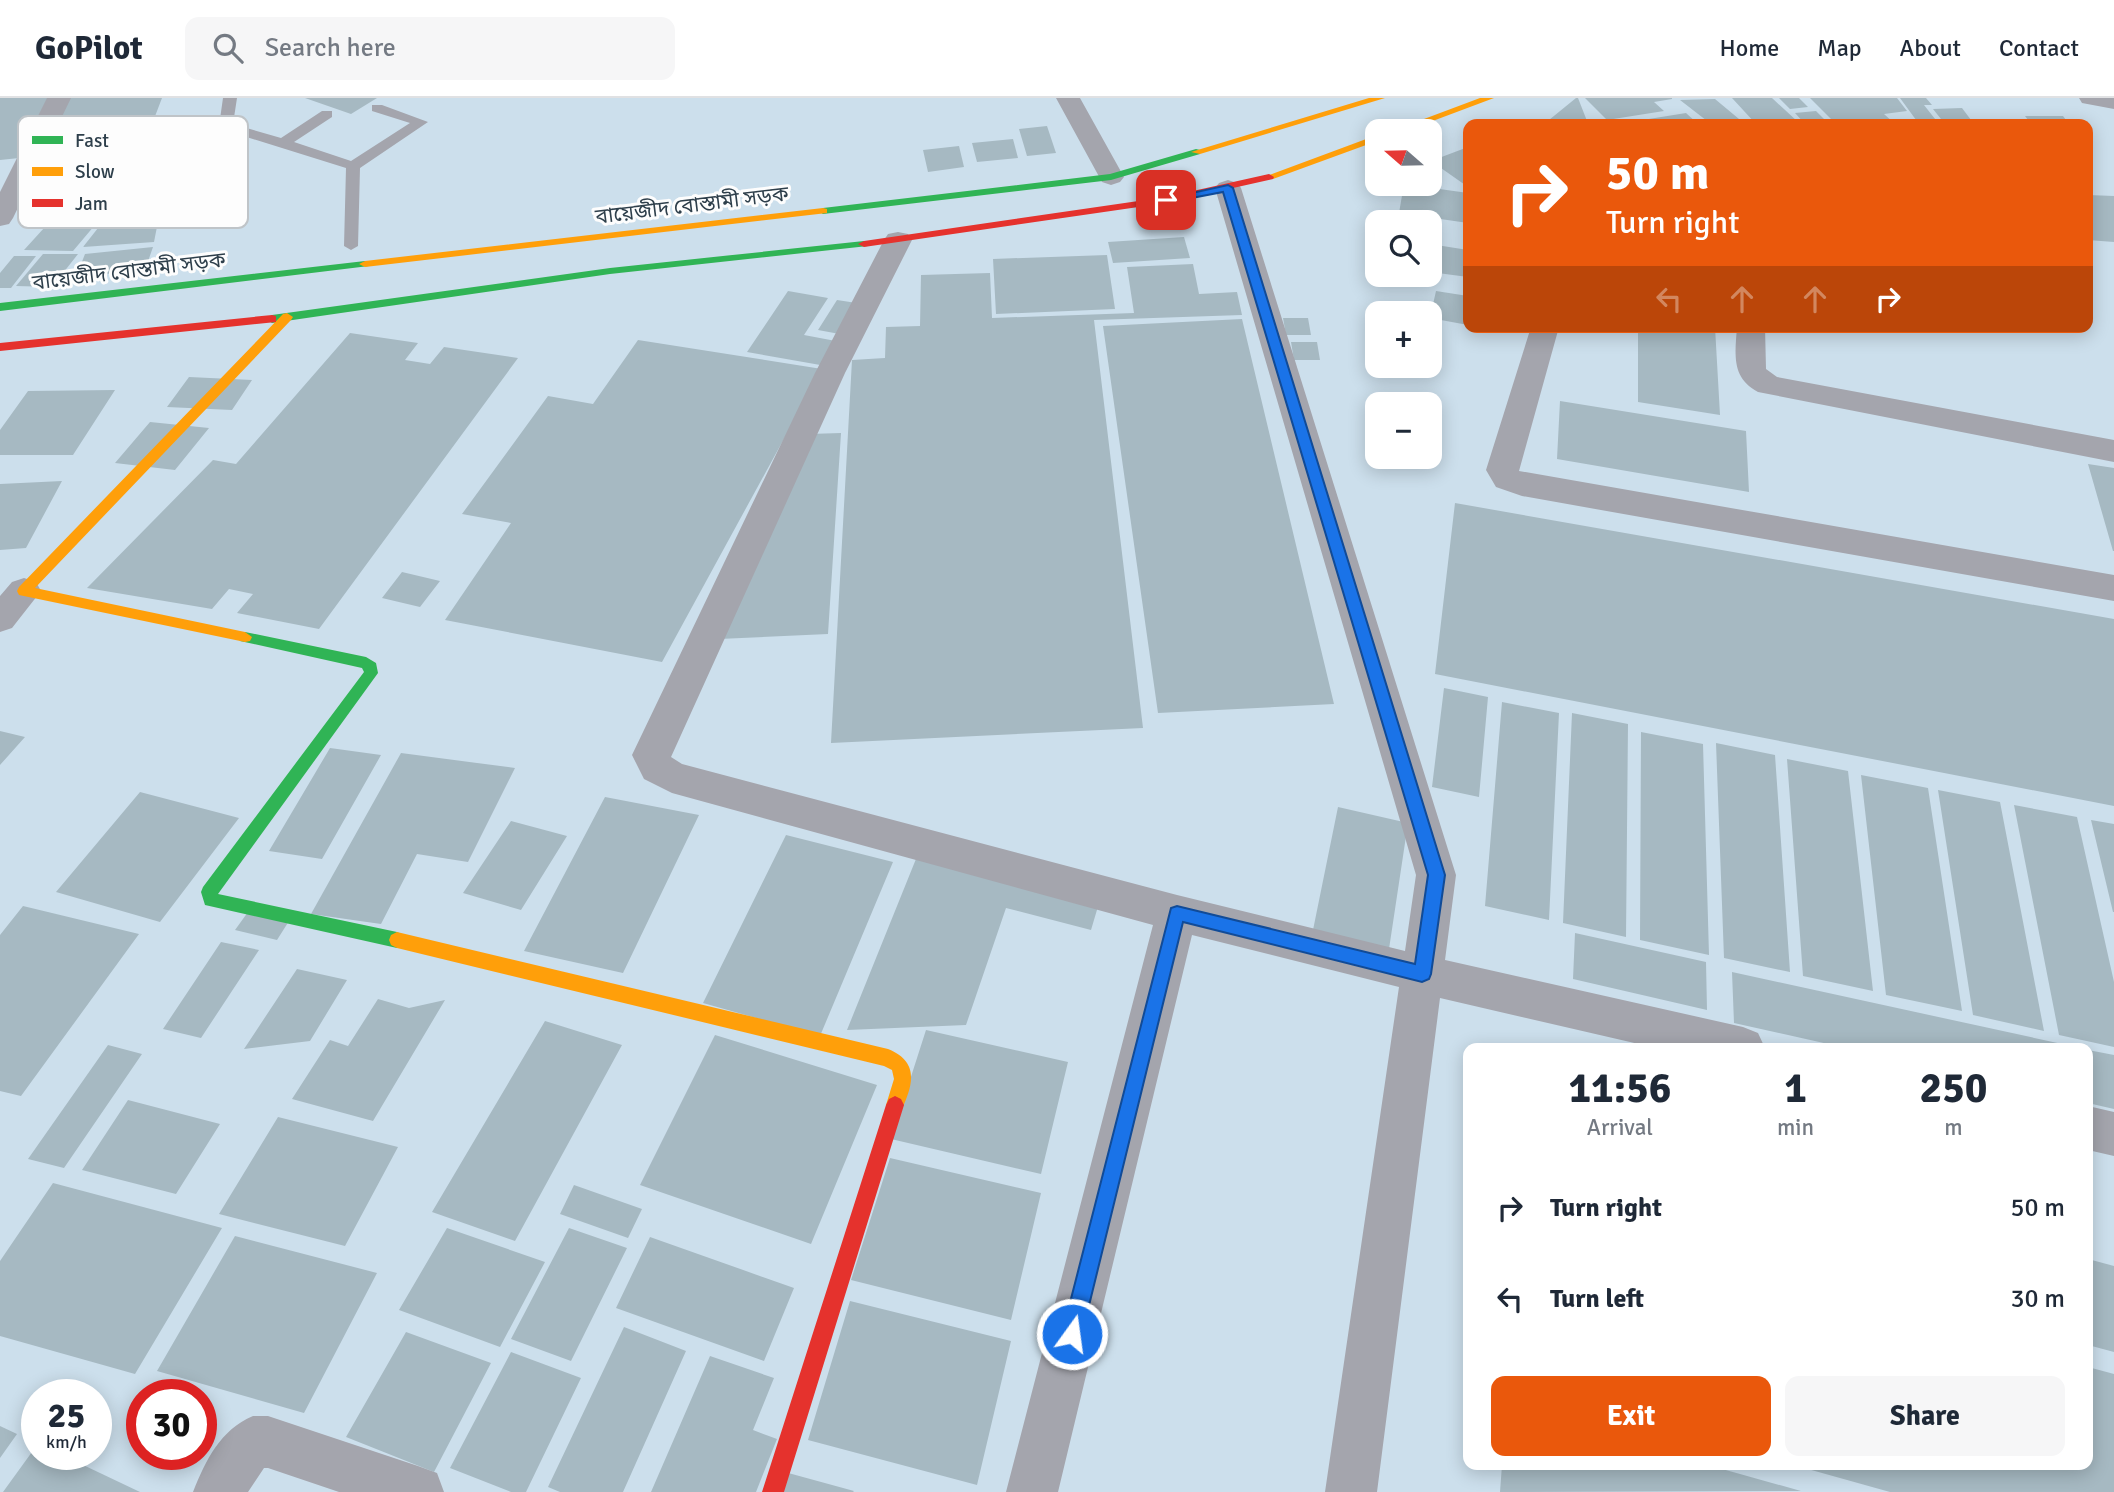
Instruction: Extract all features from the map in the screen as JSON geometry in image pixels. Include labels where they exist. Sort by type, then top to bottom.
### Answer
[{"type":"main road","name":"বায়েজীদ বোস্তামী সড়ক","points":[[0,307],[1111,177],[1380,98]]},
{"type":"main road","points":[[1430,119],[1489,98]]},
{"type":"main road","points":[[0,347],[287,317],[610,271],[898,240],[1166,200],[1256,182],[1365,142]]},
{"type":"main road","points":[[24,592],[287,317]]},
{"type":"main road","points":[[24,592],[366,663],[371,667],[371,673],[209,892],[211,900],[435,948],[888,1058],[900,1065],[903,1079],[773,1492]]},
{"type":"street","points":[[50,116],[59,98]]},
{"type":"street","points":[[1068,98],[1111,177]]},
{"type":"street","points":[[2091,98],[2114,102]]},
{"type":"street","points":[[0,218],[18,181]]},
{"type":"street","points":[[1228,188],[1437,875],[1350,1492]]},
{"type":"street","points":[[898,240],[830,373],[651,755],[657,768],[672,777],[1177,913],[1422,974],[1721,1043]]},
{"type":"street","points":[[1543,333],[1502,470],[1507,479],[1522,485],[2114,588]]},
{"type":"street","points":[[1751,333],[1751,372],[1756,381],[2114,452]]},
{"type":"street","points":[[0,619],[24,592]]},
{"type":"street","points":[[1032,1492],[1177,913]]},
{"type":"street","points":[[2093,1129],[2114,1134]]},
{"type":"street","points":[[219,1492],[238,1458],[253,1442],[268,1442],[418,1492]]},
{"type":"lane","points":[[227,116],[230,98]]},
{"type":"lane","points":[[354,166],[421,122],[377,107]]},
{"type":"lane","points":[[283,143],[327,114]]},
{"type":"lane","points":[[248,133],[354,166]]},
{"type":"lane","points":[[351,246],[354,166]]},
{"type":"building","points":[[0,98],[162,98],[155,116],[18,116],[18,158],[0,160]]},
{"type":"building","points":[[305,98],[377,98],[351,114]]},
{"type":"building","points":[[1578,98],[1586,119],[1550,119]]},
{"type":"building","points":[[1585,98],[1672,98],[1654,102],[1664,111],[1606,119]]},
{"type":"building","points":[[1732,98],[1772,98],[1795,119],[1751,119]]},
{"type":"building","points":[[1779,98],[1799,98],[1808,107],[1790,109]]},
{"type":"building","points":[[1810,98],[1897,98],[1907,111],[1884,114],[1890,119],[1831,119]]},
{"type":"building","points":[[1900,98],[1926,98],[1932,105],[1924,105],[1935,119],[1915,119]]},
{"type":"building","points":[[1715,99],[1739,119],[1705,119],[1680,100]]},
{"type":"building","points":[[1962,108],[1970,119],[1941,119],[1933,109]]},
{"type":"building","points":[[1816,111],[1824,119],[1800,119],[1795,113]]},
{"type":"building","points":[[1686,113],[1693,119],[1649,119]]},
{"type":"building","points":[[2025,116],[2063,116],[2065,119],[2027,119]]},
{"type":"building","points":[[1047,126],[1056,153],[1027,156],[1019,129]]},
{"type":"building","points":[[1013,139],[1018,158],[977,162],[972,143]]},
{"type":"building","points":[[959,146],[964,167],[928,172],[923,150]]},
{"type":"building","points":[[1463,149],[1463,183],[1442,169],[1442,157]]},
{"type":"building","points":[[1442,189],[1463,192],[1463,222],[1442,219],[1442,210],[1400,210],[1402,196],[1442,196]]},
{"type":"building","points":[[2093,195],[2114,196],[2114,242],[2093,240]]},
{"type":"building","points":[[44,228],[92,228],[73,251],[24,250]]},
{"type":"building","points":[[98,228],[157,228],[154,242],[83,247]]},
{"type":"building","points":[[1184,237],[1190,258],[1113,263],[1108,242]]},
{"type":"building","points":[[1442,246],[1463,249],[1463,276],[1442,274]]},
{"type":"building","points":[[153,247],[145,270],[76,277],[85,254]]},
{"type":"building","points":[[43,254],[78,254],[52,287],[16,286]]},
{"type":"building","points":[[1107,255],[1115,309],[996,314],[993,259]]},
{"type":"building","points":[[14,256],[36,256],[11,288],[0,288],[0,273]]},
{"type":"building","points":[[1193,264],[1199,294],[1237,292],[1242,315],[1094,320],[1143,728],[831,743],[852,360],[885,358],[886,327],[920,326],[921,275],[990,273],[992,318],[1134,313],[1127,267]]},
{"type":"building","points":[[788,291],[828,298],[804,335],[841,342],[826,366],[747,352]]},
{"type":"building","points":[[1436,291],[1463,295],[1463,324],[1442,320],[1442,301],[1434,301]]},
{"type":"building","points":[[837,300],[863,304],[845,335],[818,330]]},
{"type":"building","points":[[1283,318],[1308,318],[1311,335],[1286,335]]},
{"type":"building","points":[[1242,319],[1334,704],[1158,713],[1103,326]]},
{"type":"building","points":[[350,333],[418,343],[405,360],[430,364],[444,347],[518,358],[319,629],[237,613],[253,594],[229,589],[212,609],[87,588],[213,460],[236,464]]},
{"type":"building","points":[[1638,333],[1715,333],[1720,415],[1638,402]]},
{"type":"building","points":[[638,340],[822,369],[662,662],[445,620],[511,523],[462,514],[548,396],[593,404]]},
{"type":"building","points":[[1291,342],[1317,342],[1320,360],[1294,360]]},
{"type":"building","points":[[189,377],[252,380],[232,410],[167,407]]},
{"type":"building","points":[[115,390],[73,455],[0,455],[0,430],[28,391]]},
{"type":"building","points":[[1560,401],[1746,431],[1749,492],[1557,459]]},
{"type":"building","points":[[150,422],[209,428],[175,470],[115,463]]},
{"type":"building","points":[[841,433],[828,634],[719,639],[809,434]]},
{"type":"building","points":[[2088,464],[2114,468],[2114,551],[2113,551]]},
{"type":"building","points":[[62,481],[26,548],[0,550],[0,484]]},
{"type":"building","points":[[1455,503],[2114,619],[2114,806],[1435,674]]},
{"type":"building","points":[[402,572],[440,581],[420,607],[382,598]]},
{"type":"building","points":[[1444,688],[1488,697],[1479,797],[1432,787]]},
{"type":"building","points":[[1502,702],[1559,713],[1549,920],[1485,906]]},
{"type":"building","points":[[1572,713],[1628,724],[1626,937],[1563,923]]},
{"type":"building","points":[[0,731],[25,737],[0,765]]},
{"type":"building","points":[[1641,732],[1703,744],[1709,955],[1640,940]]},
{"type":"building","points":[[1716,743],[1775,755],[1790,972],[1724,958]]},
{"type":"building","points":[[330,748],[381,755],[322,859],[269,851]]},
{"type":"building","points":[[401,753],[515,768],[468,862],[417,854],[381,924],[311,914]]},
{"type":"building","points":[[1787,759],[1848,771],[1873,991],[1803,976]]},
{"type":"building","points":[[1861,775],[1928,788],[1962,1011],[1886,995]]},
{"type":"building","points":[[1938,790],[2000,802],[2044,1031],[1973,1015]]},
{"type":"building","points":[[140,792],[239,818],[160,922],[56,892]]},
{"type":"building","points":[[605,797],[699,815],[623,973],[524,951]]},
{"type":"building","points":[[2014,805],[2077,817],[2114,982],[2114,1047],[2059,1035]]},
{"type":"building","points":[[1338,807],[1408,823],[1389,949],[1313,930]]},
{"type":"building","points":[[2091,820],[2114,824],[2114,912],[2113,912]]},
{"type":"building","points":[[511,821],[567,836],[521,910],[463,893]]},
{"type":"building","points":[[786,835],[893,862],[820,1036],[703,1003]]},
{"type":"building","points":[[920,849],[1102,893],[1091,930],[1006,908],[966,1025],[847,1030]]},
{"type":"building","points":[[23,906],[139,934],[21,1096],[0,1091],[0,935]]},
{"type":"building","points":[[248,912],[289,921],[277,940],[235,930]]},
{"type":"building","points":[[1575,933],[1706,962],[1707,1010],[1573,979]]},
{"type":"building","points":[[221,942],[259,950],[201,1038],[163,1029]]},
{"type":"building","points":[[297,969],[347,980],[310,1041],[244,1049]]},
{"type":"building","points":[[1732,972],[2058,1043],[1824,1043],[1734,1023]]},
{"type":"building","points":[[378,999],[409,1008],[445,1000],[373,1121],[292,1099],[330,1040],[348,1046]]},
{"type":"building","points":[[545,1021],[622,1045],[515,1241],[432,1212]]},
{"type":"building","points":[[926,1030],[1068,1062],[1041,1174],[891,1139]]},
{"type":"building","points":[[715,1035],[877,1085],[811,1244],[640,1185]]},
{"type":"building","points":[[108,1045],[142,1054],[64,1168],[28,1159]]},
{"type":"building","points":[[2093,1051],[2114,1055],[2114,1109],[2093,1104]]},
{"type":"building","points":[[128,1100],[220,1124],[176,1194],[82,1170]]},
{"type":"building","points":[[278,1117],[398,1147],[345,1246],[219,1214]]},
{"type":"building","points":[[890,1158],[1041,1193],[1011,1320],[851,1280]]},
{"type":"building","points":[[53,1183],[222,1228],[135,1374],[0,1336],[0,1261]]},
{"type":"building","points":[[574,1185],[642,1209],[628,1238],[560,1214]]},
{"type":"building","points":[[447,1228],[545,1262],[500,1347],[399,1310]]},
{"type":"building","points":[[569,1228],[627,1248],[571,1361],[511,1339]]},
{"type":"building","points":[[235,1236],[377,1273],[304,1413],[217,1388],[217,1379],[185,1379],[157,1371]]},
{"type":"building","points":[[650,1237],[794,1288],[764,1361],[616,1308]]},
{"type":"building","points":[[2093,1260],[2114,1266],[2114,1352],[2093,1346]]},
{"type":"building","points":[[850,1301],[1011,1341],[977,1485],[808,1440]]},
{"type":"building","points":[[624,1327],[686,1351],[623,1492],[560,1492],[548,1487]]},
{"type":"building","points":[[406,1332],[491,1363],[434,1472],[346,1437]]},
{"type":"building","points":[[511,1352],[581,1378],[526,1492],[511,1492],[450,1468]]},
{"type":"building","points":[[710,1356],[774,1378],[753,1430],[777,1439],[756,1492],[651,1492]]},
{"type":"building","points":[[2093,1368],[2114,1374],[2114,1492],[1890,1492],[1811,1470],[2093,1470]]},
{"type":"building","points":[[0,1426],[17,1434],[0,1458]]},
{"type":"building","points":[[21,1467],[21,1470],[94,1470],[140,1492],[3,1492]]},
{"type":"building","points":[[1502,1470],[1726,1470],[1801,1491],[1500,1492]]},
{"type":"building","points":[[781,1471],[854,1491],[775,1492]]},
{"type":"traffic: fast","points":[[823,211],[1111,177],[1196,152]]},
{"type":"traffic: fast","points":[[272,319],[610,271],[864,244]]},
{"type":"traffic: fast","points":[[0,307],[365,264]]},
{"type":"traffic: fast","points":[[245,637],[366,663],[371,667],[371,673],[209,892],[211,900],[397,940]]},
{"type":"traffic: slow","points":[[1196,152],[1380,98]]},
{"type":"traffic: slow","points":[[1430,119],[1489,98]]},
{"type":"traffic: slow","points":[[1269,177],[1365,142]]},
{"type":"traffic: slow","points":[[365,264],[823,211]]},
{"type":"traffic: slow","points":[[245,637],[24,591],[287,317]]},
{"type":"traffic: slow","points":[[397,940],[888,1058],[900,1065],[903,1079],[895,1105]]},
{"type":"traffic: jam","points":[[864,244],[1166,200],[1269,177]]},
{"type":"traffic: jam","points":[[0,347],[272,319]]},
{"type":"traffic: jam","points":[[773,1492],[895,1105]]},
{"type":"route","points":[[1072,1334],[1177,913],[1422,974],[1437,875],[1228,188],[1166,200]]}]
